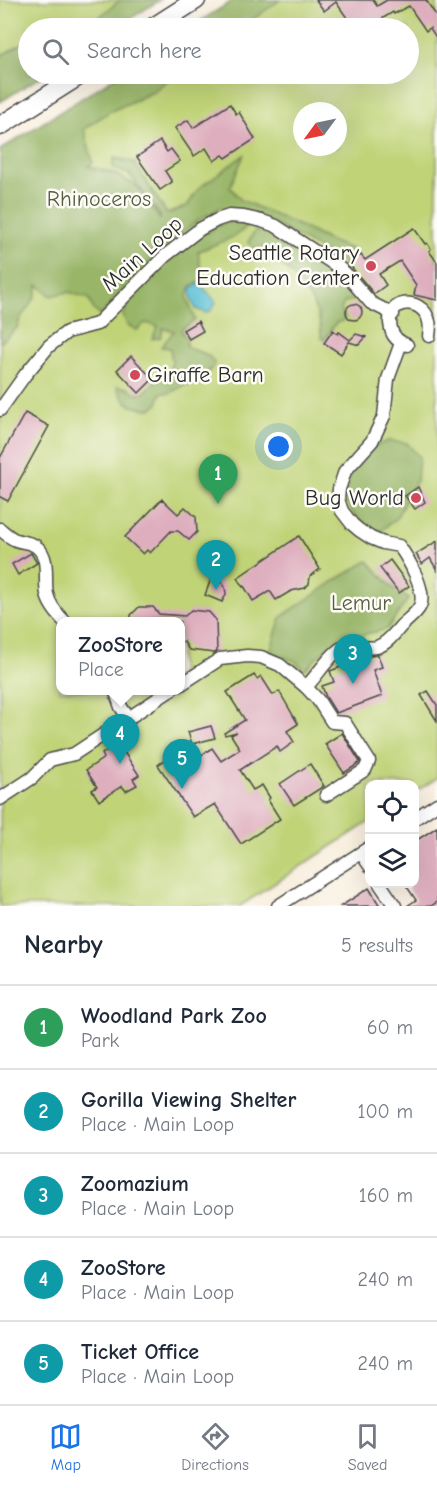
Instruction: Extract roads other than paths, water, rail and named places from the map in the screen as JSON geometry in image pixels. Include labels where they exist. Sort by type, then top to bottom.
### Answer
[{"type":"highway","points":[[168,18],[196,0]]},
{"type":"highway","points":[[0,126],[66,84]]},
{"type":"street","name":"Main Loop","points":[[0,410],[25,375],[54,341],[68,332],[97,324],[165,256],[200,229],[224,218],[236,216],[253,218],[276,226],[337,266],[371,303],[393,314]]},
{"type":"street","points":[[306,687],[341,649],[352,645],[368,648],[382,645],[421,604],[419,585],[399,546],[383,543],[359,530],[342,511],[338,499],[345,471],[372,441],[384,416],[388,380],[404,344],[392,333],[390,327],[397,308],[410,302],[417,303],[428,310],[435,324],[429,336]]},
{"type":"street","points":[[0,530],[14,540],[36,546],[41,552],[46,569],[47,597],[61,617]]},
{"type":"street","points":[[185,682],[220,658],[261,657],[285,669],[318,700],[332,722],[345,723],[369,760],[365,770],[326,795]]},
{"type":"street","points":[[117,695],[129,719]]},
{"type":"street","points":[[0,800],[32,778],[50,760],[74,754],[164,695]]},
{"type":"street","points":[[419,816],[437,804]]},
{"type":"street","points":[[278,906],[365,850]]},
{"type":"street","points":[[383,888],[395,906]]},
{"type":"water","points":[[197,284],[204,288],[216,302],[211,311],[206,313],[196,309],[191,299],[191,289]]},
{"type":"place","name":"Seattle Rotary Education Center","points":[[371,266]]},
{"type":"place","name":"Giraffe Barn","points":[[135,375]]},
{"type":"place","name":"Bug World","points":[[416,498]]},
{"type":"place","name":"Woodland Park Zoo","points":[[218,504]]},
{"type":"place","name":"Gorilla Viewing Shelter","points":[[216,590]]},
{"type":"place","name":"Zoomazium","points":[[353,684]]},
{"type":"place","name":"ZooStore","points":[[120,764]]},
{"type":"place","name":"Ticket Office","points":[[182,789]]},
{"type":"park label","name":"Rhinoceros","points":[[99,199]]},
{"type":"park label","name":"Lemur","points":[[361,603]]}]
